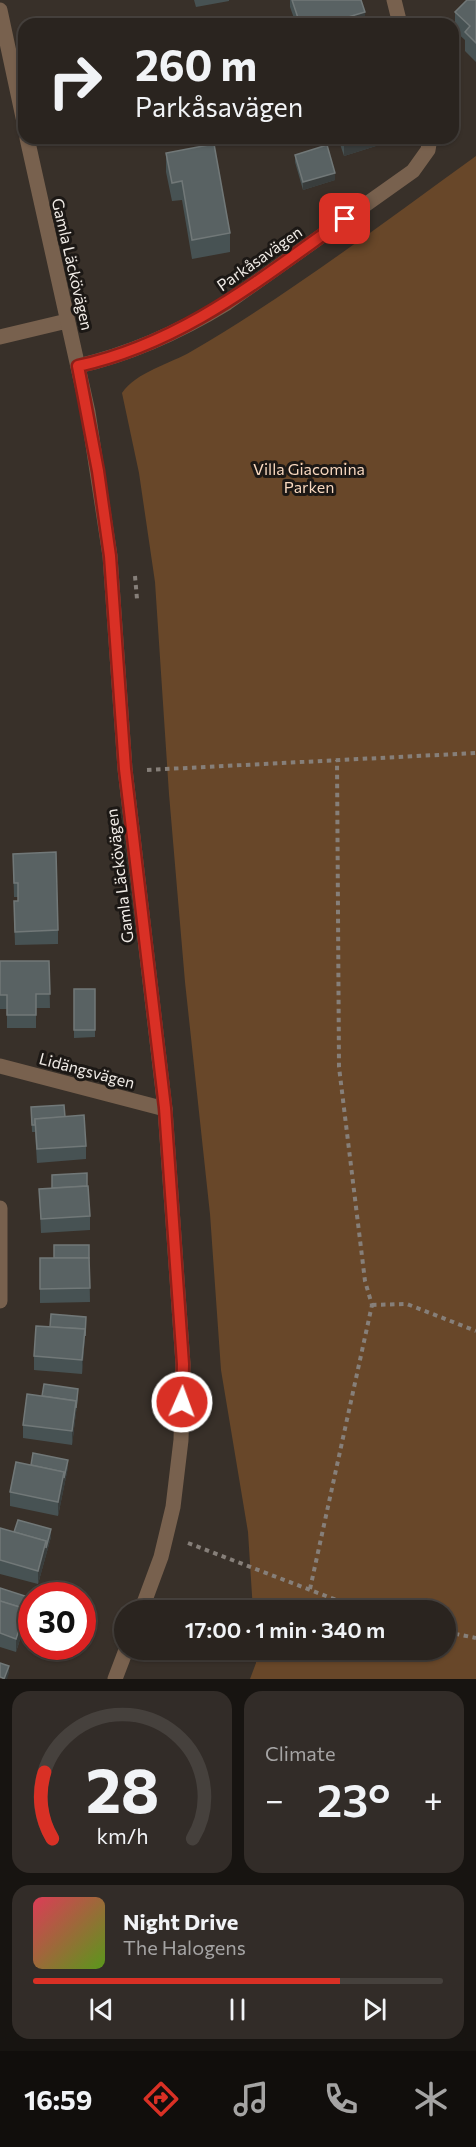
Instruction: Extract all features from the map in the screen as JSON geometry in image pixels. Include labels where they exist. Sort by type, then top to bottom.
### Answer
[{"type":"street","points":[[394,0],[398,18]]},
{"type":"street","points":[[0,10],[18,94]]},
{"type":"street","name":"Gamla Läckövägen","points":[[28,144],[78,366],[96,459],[110,556],[125,769],[165,1108],[183,1364],[181,1440],[173,1507],[161,1557],[145,1600]]},
{"type":"street","name":"Parkåsavägen","points":[[78,366],[131,351],[198,321],[227,303],[412,171],[428,150],[429,144]]},
{"type":"street","points":[[0,337],[67,321]]},
{"type":"street","name":"Lidängsvägen","points":[[0,1066],[165,1108]]},
{"type":"street","points":[[0,1208],[0,1301]]},
{"type":"street","points":[[115,1679],[122,1660]]},
{"type":"path","points":[[147,770],[476,753]]},
{"type":"path","points":[[310,1589],[372,1305],[365,1281],[339,1067],[337,760]]},
{"type":"path","points":[[372,1305],[407,1304],[476,1331]]},
{"type":"path","points":[[188,1543],[337,1600]]},
{"type":"path","points":[[456,1634],[476,1638]]},
{"type":"green space","name":"Villa Giacomina Parken","points":[[476,156],[476,1679],[250,1679],[256,1660],[456,1660],[456,1600],[252,1600],[248,1532],[221,1370],[210,1214],[185,982],[169,794],[155,582],[139,473],[122,393],[136,379],[192,351],[229,329],[336,257]]},
{"type":"building","points":[[292,0],[361,0],[365,12],[345,18],[298,18]]},
{"type":"building","points":[[467,0],[476,0],[476,43],[465,32],[470,26],[455,12]]},
{"type":"building","points":[[214,144],[230,233],[192,240],[182,181],[172,183],[166,153]]},
{"type":"building","points":[[327,145],[335,173],[303,182],[295,155]]},
{"type":"building","points":[[56,852],[58,930],[15,932],[14,901],[18,901],[18,883],[14,883],[13,854]]},
{"type":"building","points":[[0,961],[49,961],[50,994],[36,994],[36,1015],[7,1015],[7,995],[0,995]]},
{"type":"building","points":[[74,989],[95,989],[95,1030],[74,1030]]},
{"type":"building","points":[[64,1105],[65,1117],[35,1119],[35,1125],[32,1125],[31,1107]]},
{"type":"building","points":[[84,1115],[86,1146],[37,1149],[35,1119]]},
{"type":"building","points":[[87,1173],[87,1186],[52,1188],[52,1175]]},
{"type":"building","points":[[88,1186],[90,1216],[41,1219],[39,1189]]},
{"type":"building","points":[[54,1245],[89,1245],[89,1258],[54,1258]]},
{"type":"building","points":[[40,1258],[89,1258],[90,1288],[40,1289]]},
{"type":"building","points":[[51,1314],[86,1317],[85,1336],[85,1329],[50,1327]]},
{"type":"building","points":[[36,1326],[85,1329],[82,1360],[34,1356]]},
{"type":"building","points":[[44,1384],[78,1389],[76,1408],[76,1401],[42,1396]]},
{"type":"building","points":[[27,1394],[76,1401],[72,1431],[23,1425]]},
{"type":"building","points":[[33,1453],[68,1460],[64,1478],[64,1472],[31,1465]]},
{"type":"building","points":[[16,1462],[64,1472],[58,1502],[10,1492]]},
{"type":"building","points":[[18,1520],[51,1529],[46,1548],[46,1541],[14,1532]]},
{"type":"building","points":[[0,1528],[46,1541],[38,1571],[0,1560]]},
{"type":"building","points":[[0,1588],[18,1594],[18,1607],[0,1601]]},
{"type":"building","points":[[0,1601],[18,1607],[16,1639],[0,1633]]},
{"type":"building","points":[[0,1663],[9,1666],[4,1679],[0,1677]]},
{"type":"route","points":[[182,1402],[183,1364],[166,1152],[165,1108],[125,769],[110,556],[98,471],[78,366],[131,351],[198,321],[345,219]]}]
